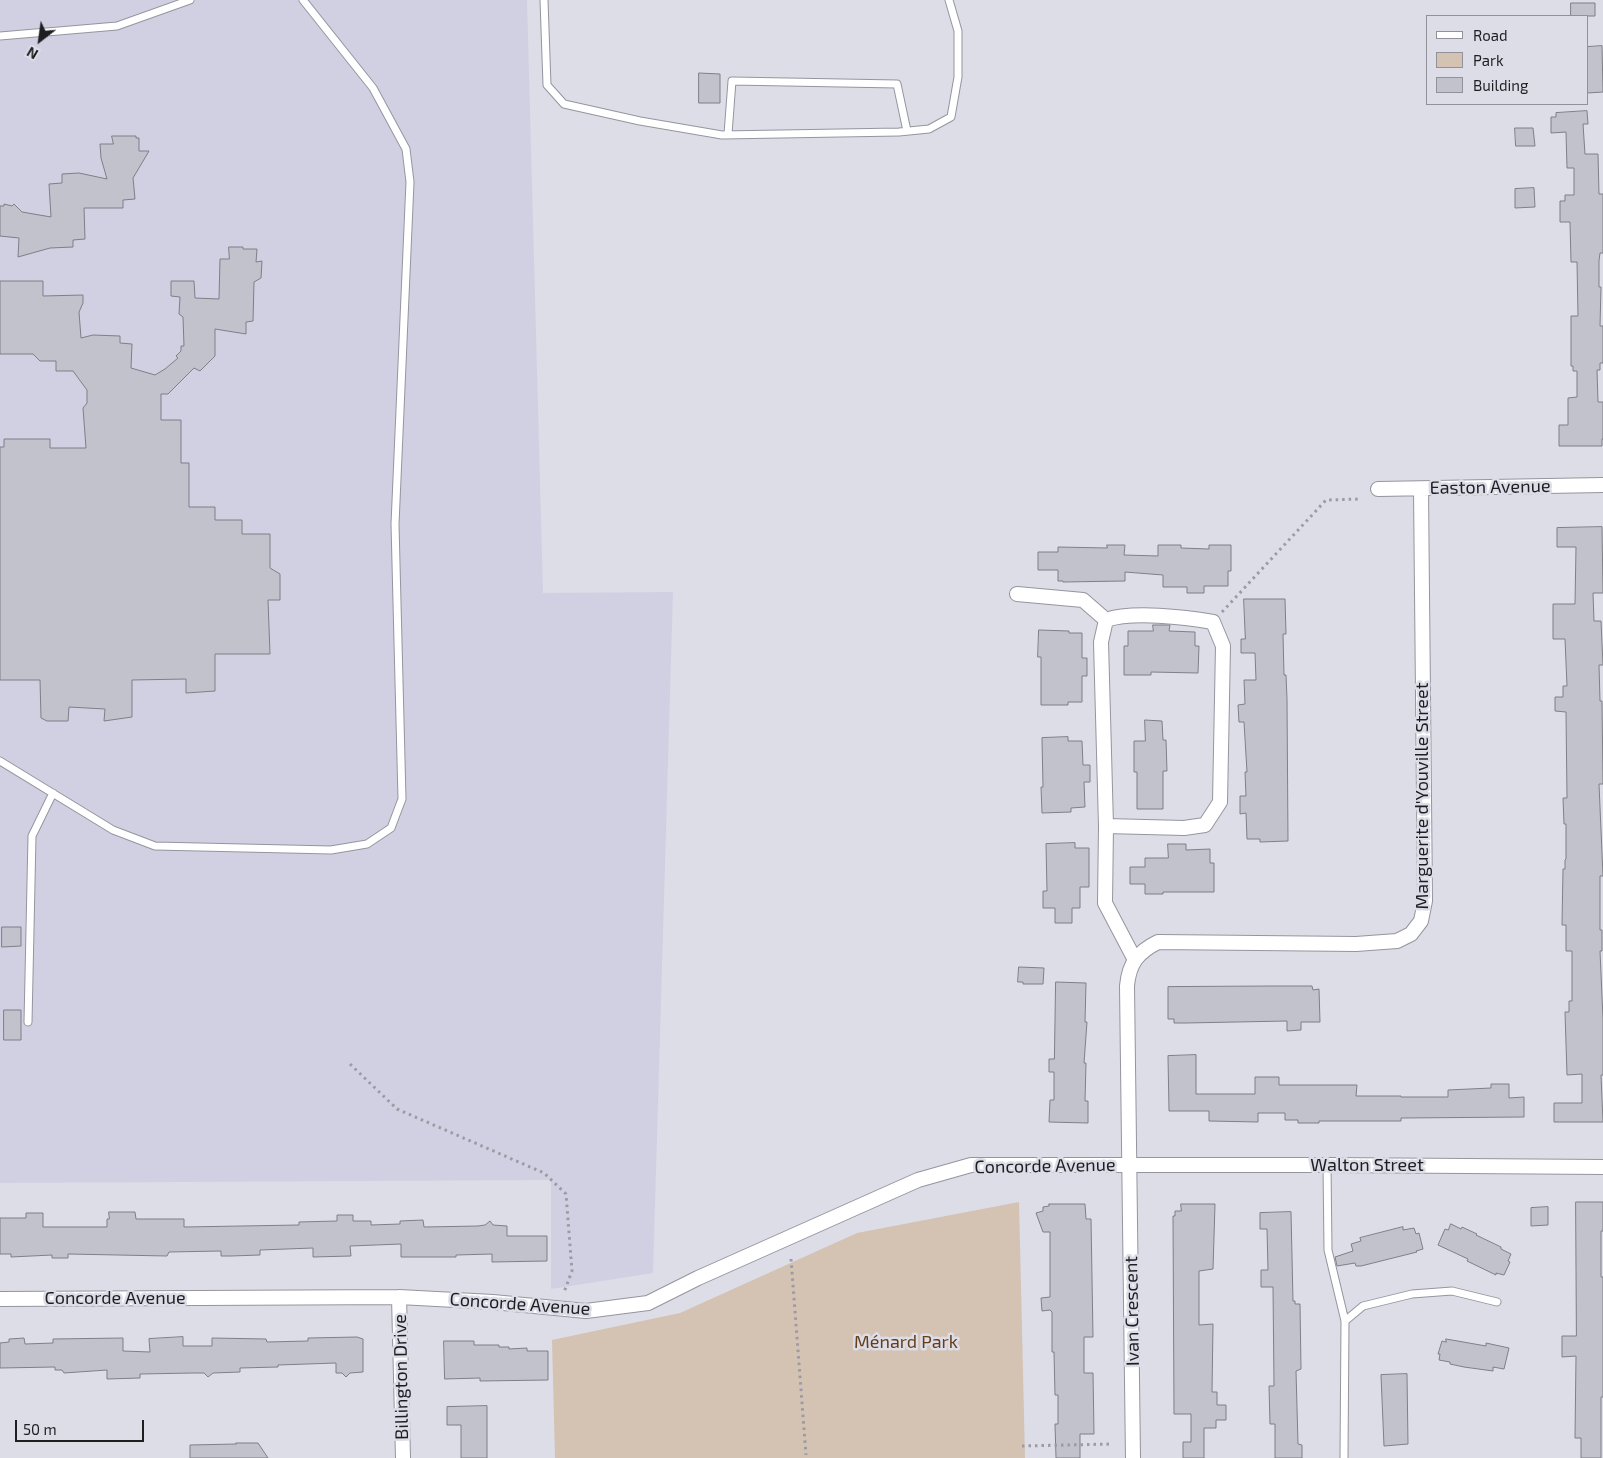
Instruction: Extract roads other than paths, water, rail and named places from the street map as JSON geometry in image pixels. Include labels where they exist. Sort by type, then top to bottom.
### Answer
[{"type":"street","name":"Easton Avenue","points":[[1378,489],[1603,485]]},
{"type":"street","name":"Marguerite d'Youville Street","points":[[1135,960],[1145,949],[1158,942],[1356,944],[1397,941],[1411,934],[1422,921],[1425,901],[1421,489]]},
{"type":"street","points":[[1018,594],[1083,600],[1106,620]]},
{"type":"street","points":[[1106,620],[1119,616],[1188,618],[1213,622],[1223,646],[1220,802],[1205,825],[1184,828],[1106,826]]},
{"type":"street","points":[[1106,620],[1101,642],[1106,826],[1105,903],[1135,960],[1128,972],[1127,986],[1130,1165]]},
{"type":"street","name":"Concorde Avenue","points":[[0,1299],[399,1296],[493,1302],[586,1311],[648,1302],[918,1180],[962,1167],[971,1165],[1130,1165]]},
{"type":"street","name":"Walton Street","points":[[1130,1165],[1603,1167]]},
{"type":"street","name":"Ivan Crescent","points":[[1130,1165],[1134,1458]]},
{"type":"street","name":"Billington Drive","points":[[399,1296],[403,1458]]},
{"type":"lane","points":[[0,36],[117,26],[190,0]]},
{"type":"lane","points":[[0,761],[113,830],[155,846],[331,850],[367,844],[391,828],[402,799],[396,524],[410,182],[406,149],[372,88],[303,0]]},
{"type":"lane","points":[[544,0],[547,85],[564,104],[640,121],[728,134],[907,131],[929,129],[951,117],[958,77],[958,32],[948,0]]},
{"type":"lane","points":[[728,134],[732,81],[897,84],[907,131]]},
{"type":"lane","points":[[28,1022],[32,836],[53,793]]},
{"type":"lane","points":[[1327,1165],[1328,1250],[1345,1321],[1344,1458]]},
{"type":"lane","points":[[1345,1321],[1363,1306],[1412,1294],[1452,1291],[1497,1302]]},
{"type":"park label","name":"Ménard Park","points":[[906,1342]]}]
